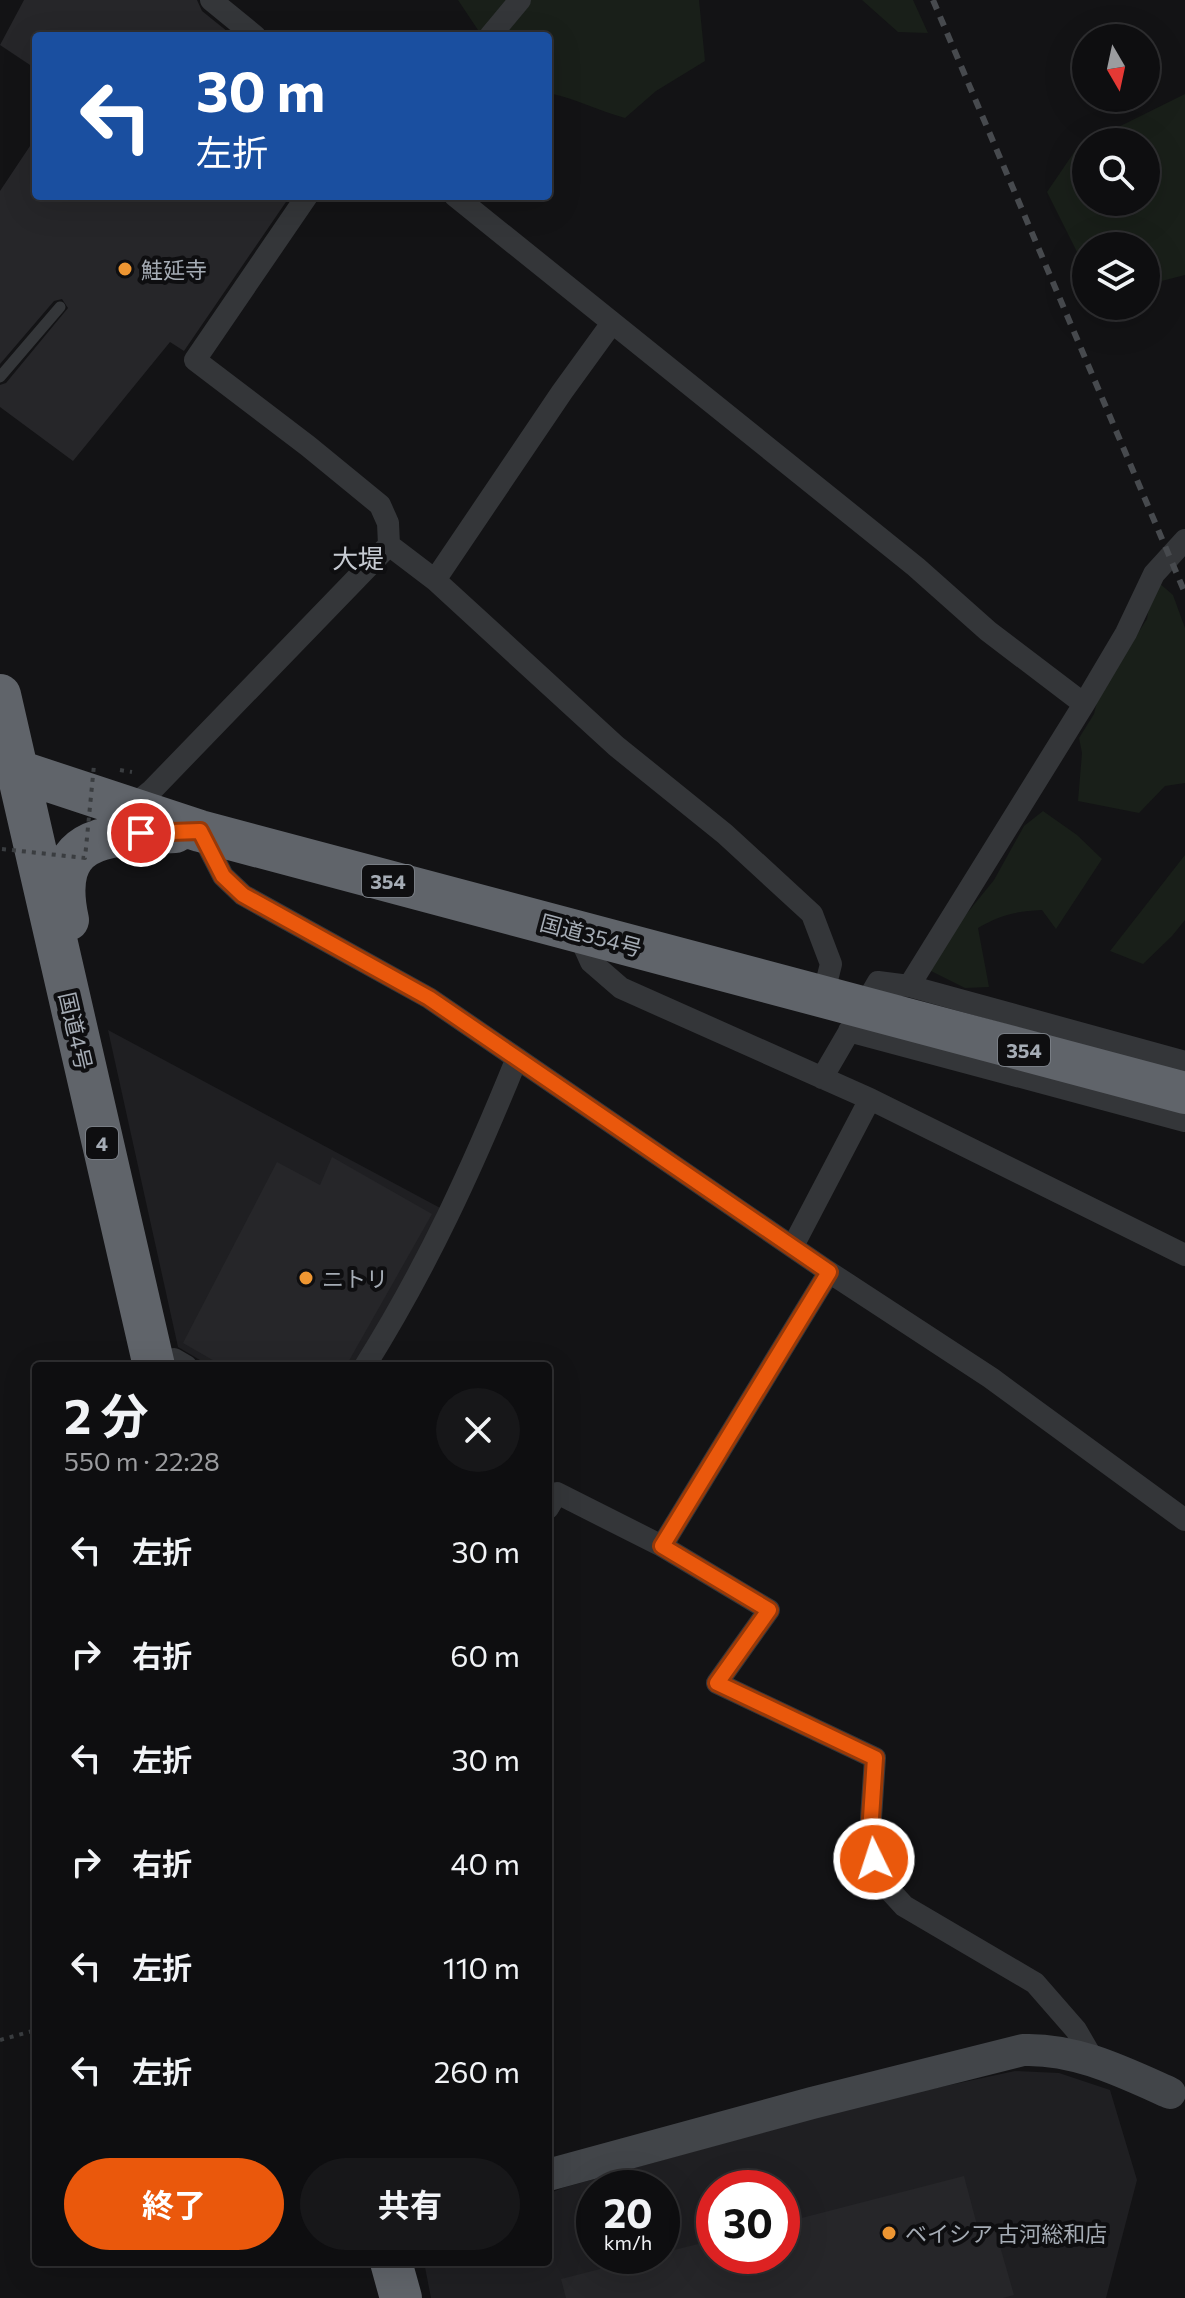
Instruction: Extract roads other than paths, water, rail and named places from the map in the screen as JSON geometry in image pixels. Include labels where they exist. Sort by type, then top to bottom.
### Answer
[{"type":"highway","name":"国道4号","points":[[0,695],[9,768],[164,1362]]},
{"type":"highway","name":"国道354号","points":[[9,768],[200,831],[823,996],[856,1019],[1185,1093]]},
{"type":"highway","points":[[72,1012],[79,968],[67,914],[65,885],[68,867],[74,856],[83,846],[111,836],[200,831]]},
{"type":"highway","points":[[392,2266],[401,2298]]},
{"type":"street","points":[[211,0],[250,32]]},
{"type":"street","points":[[493,32],[520,0]]},
{"type":"street","points":[[130,808],[152,790],[389,545],[388,523],[380,505],[195,360],[304,200]]},
{"type":"street","points":[[460,200],[916,567],[988,631],[1084,704]]},
{"type":"street","points":[[435,580],[612,323]]},
{"type":"street","points":[[909,986],[1084,704],[1126,633],[1154,574],[1185,540]]},
{"type":"street","points":[[389,545],[435,580],[616,746],[725,834],[812,914],[831,964],[823,996]]},
{"type":"street","points":[[200,831],[223,876],[243,895],[429,998],[829,1272],[991,1378],[1185,1520]]},
{"type":"street","points":[[577,931],[591,962],[621,988],[870,1099],[1185,1255]]},
{"type":"street","points":[[822,1078],[878,982],[909,986],[1185,1062]]},
{"type":"street","points":[[856,1019],[1185,1121]]},
{"type":"street","points":[[367,1362],[444,1227],[475,1162],[517,1058]]},
{"type":"street","points":[[793,1246],[870,1099]]},
{"type":"street","points":[[662,1546],[829,1272]]},
{"type":"street","points":[[552,1501],[557,1493],[662,1546],[769,1610],[717,1683],[875,1758],[871,1818],[874,1859],[883,1883],[904,1906],[1035,1983],[1076,2030],[1094,2061]]},
{"type":"street","points":[[552,2174],[812,2103],[1023,2050],[1045,2049],[1094,2061],[1177,2096]]},
{"type":"lane","points":[[0,377],[60,307]]},
{"type":"railway","points":[[933,0],[1185,593]]},
{"type":"place","name":"鮭延寺","points":[[125,269]]},
{"type":"place","name":"ニトリ","points":[[306,1278]]},
{"type":"place","name":"ベイシア 古河総和店","points":[[889,2233]]},
{"type":"district","name":"大堤","points":[[358,557]]}]
